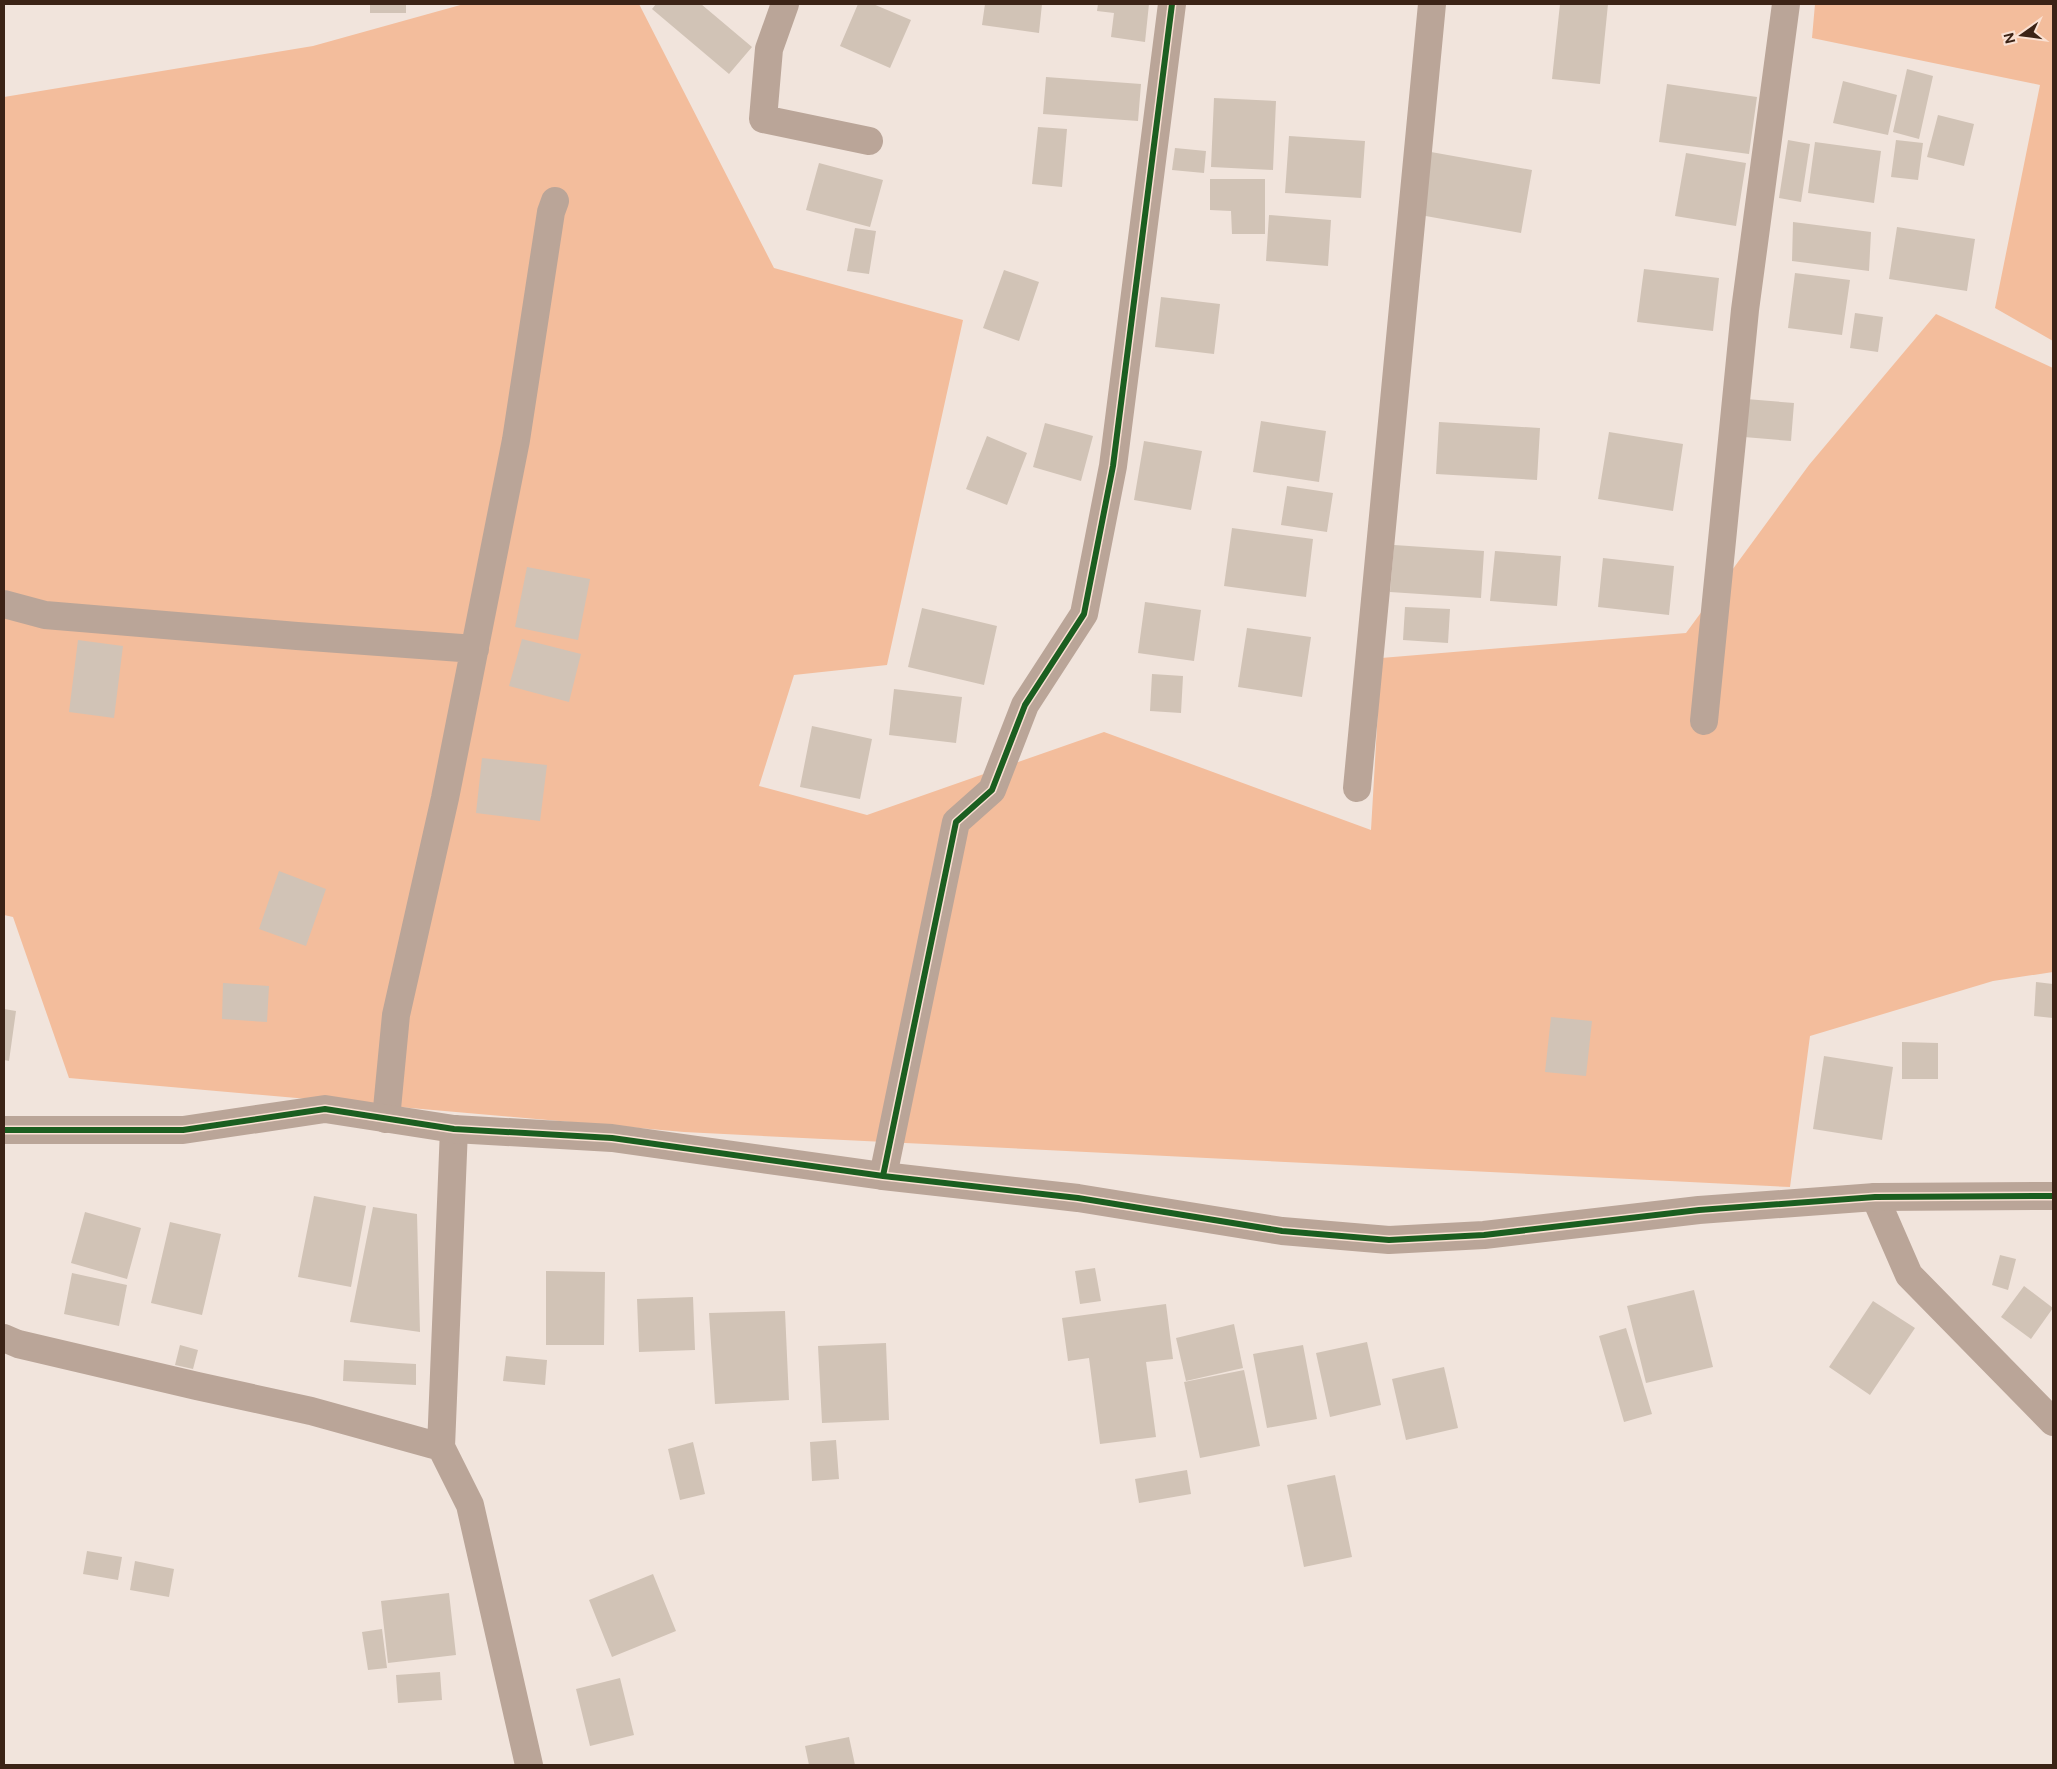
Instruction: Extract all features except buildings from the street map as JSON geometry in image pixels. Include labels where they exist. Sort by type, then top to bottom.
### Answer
[{"type":"street","points":[[784,4],[769,48],[763,118],[869,141]]},
{"type":"street","points":[[883,1176],[956,822],[992,790],[1025,705],[1084,614],[1113,466],[1172,4]]},
{"type":"street","points":[[1357,788],[1432,4]]},
{"type":"street","points":[[1704,721],[1745,310],[1786,4]]},
{"type":"street","points":[[386,1119],[396,1015],[445,798],[516,440],[551,212],[555,201]]},
{"type":"street","points":[[4,604],[45,615],[475,649]]},
{"type":"street","points":[[4,1130],[183,1130],[325,1109],[454,1129],[612,1138],[883,1176],[1078,1198],[1282,1231],[1389,1240],[1484,1235],[1699,1210],[1875,1196],[2053,1196]]},
{"type":"street","points":[[454,1129],[440,1447],[470,1505],[529,1765]]},
{"type":"street","points":[[1875,1196],[1909,1275],[2053,1422]]},
{"type":"street","points":[[4,1338],[18,1344],[311,1411],[440,1447]]},
{"type":"shaded area","points":[[464,4],[639,4],[774,268],[963,320],[887,665],[794,675],[759,786],[867,815],[1104,732],[1371,830],[1381,658],[1686,633],[1809,465],[1936,314],[2053,368],[2053,972],[1993,981],[1810,1036],[1790,1187],[684,1132],[69,1078],[13,917],[4,915],[4,97],[313,46]]},
{"type":"shaded area","points":[[1815,4],[2053,4],[2053,341],[1995,308],[2040,85],[1812,38]]},
{"type":"cycle path","points":[[883,1176],[956,822],[992,790],[1025,705],[1084,614],[1113,466],[1172,4]]},
{"type":"cycle path","points":[[4,1130],[183,1130],[325,1109],[454,1129],[612,1138],[883,1176],[1078,1198],[1282,1231],[1389,1240],[1484,1235],[1699,1210],[1875,1197],[2053,1196]]}]
